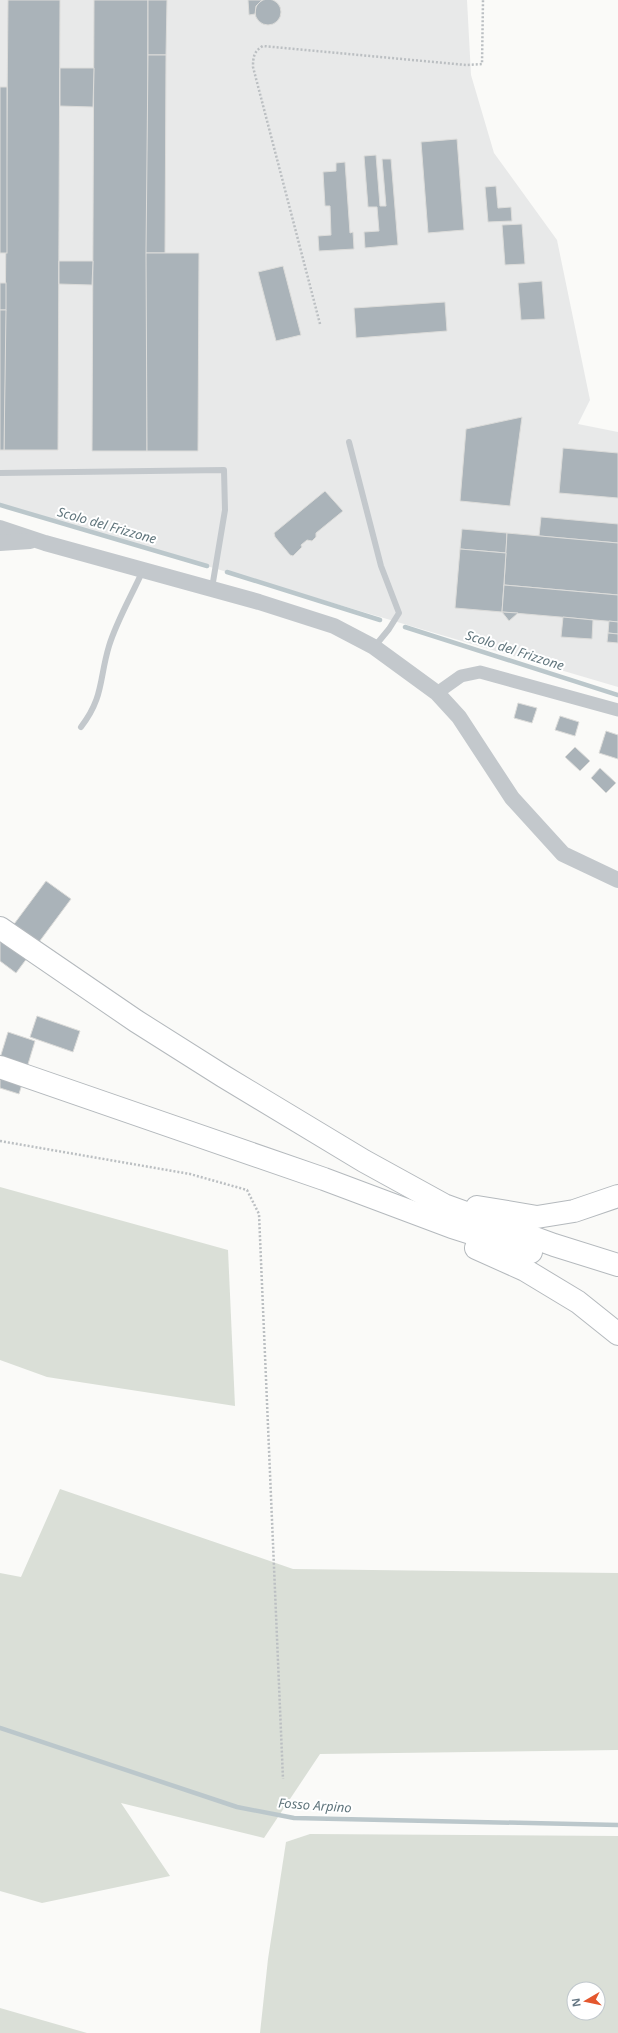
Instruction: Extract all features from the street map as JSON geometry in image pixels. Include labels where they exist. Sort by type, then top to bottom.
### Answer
[{"type":"highway","points":[[0,928],[136,1021],[364,1161],[444,1205],[554,1245],[618,1265]]},
{"type":"highway","points":[[0,1066],[324,1179],[452,1227],[618,1279]]},
{"type":"highway","points":[[364,1161],[471,1206],[537,1217],[574,1212],[618,1196]]},
{"type":"highway","points":[[324,1179],[525,1270],[578,1302],[618,1334]]},
{"type":"street","points":[[0,528],[45,543],[260,602],[334,626],[374,647],[437,693],[459,717],[512,798],[563,854],[618,880]]},
{"type":"street","points":[[0,543],[21,541],[45,543]]},
{"type":"street","points":[[437,693],[461,676],[480,672],[618,710]]},
{"type":"lane","points":[[349,442],[381,566],[398,613],[389,630],[374,647]]},
{"type":"lane","points":[[0,473],[224,470],[224,510],[211,589]]},
{"type":"lane","points":[[81,727],[91,713],[101,690],[109,646],[143,570]]},
{"type":"path","points":[[320,324],[253,67],[253,58],[257,50],[263,46],[466,65],[482,64],[483,0]]},
{"type":"path","points":[[0,1142],[190,1174],[247,1190],[259,1214],[283,1779]]},
{"type":"shaded area","points":[[0,0],[467,0],[471,75],[494,153],[557,240],[590,400],[578,424],[618,432],[618,687],[0,505]]},
{"type":"shaded area","points":[[0,1187],[228,1250],[235,1406],[47,1377],[0,1360]]},
{"type":"shaded area","points":[[60,1489],[293,1569],[618,1573],[618,1750],[320,1754],[264,1838],[121,1803],[170,1876],[42,1903],[0,1891],[0,1573],[21,1577]]},
{"type":"shaded area","points":[[310,1834],[618,1836],[618,2033],[260,2033],[268,1959],[286,1842]]},
{"type":"shaded area","points":[[0,2008],[87,2033],[0,2033]]},
{"type":"building","points":[[268,-1],[277,3],[281,12],[277,21],[268,25],[259,21],[255,12],[259,3]]},
{"type":"building","points":[[8,0],[60,0],[58,450],[4,450]]},
{"type":"building","points":[[94,0],[148,0],[147,451],[92,451]]},
{"type":"building","points":[[148,0],[167,0],[166,55],[148,55]]},
{"type":"building","points":[[248,0],[262,0],[256,6],[255,14],[249,15]]},
{"type":"building","points":[[148,55],[166,55],[165,253],[146,253]]},
{"type":"building","points":[[60,68],[94,68],[93,107],[60,106]]},
{"type":"building","points":[[0,87],[7,87],[7,253],[0,253]]},
{"type":"building","points":[[457,139],[464,230],[428,233],[421,142]]},
{"type":"building","points":[[376,155],[380,206],[386,206],[382,159],[391,159],[398,245],[365,248],[364,232],[379,231],[377,207],[368,207],[364,156]]},
{"type":"building","points":[[345,162],[350,233],[353,232],[354,249],[319,251],[318,236],[331,235],[330,206],[325,206],[323,172],[336,171],[336,163]]},
{"type":"building","points":[[496,186],[498,208],[511,207],[512,221],[488,222],[485,187]]},
{"type":"building","points":[[522,224],[525,264],[505,265],[502,225]]},
{"type":"building","points":[[146,253],[199,253],[198,451],[147,451]]},
{"type":"building","points":[[59,261],[93,261],[92,285],[59,284]]},
{"type":"building","points":[[283,266],[301,335],[276,341],[258,272]]},
{"type":"building","points":[[542,281],[545,319],[521,320],[518,283]]},
{"type":"building","points":[[0,283],[6,283],[6,310],[0,310]]},
{"type":"building","points":[[445,302],[447,331],[356,338],[354,308]]},
{"type":"building","points":[[0,310],[6,310],[4,450],[0,450]]},
{"type":"building","points":[[522,417],[510,506],[460,501],[466,429]]},
{"type":"building","points":[[563,448],[618,453],[618,498],[559,493]]},
{"type":"building","points":[[325,491],[343,511],[316,533],[316,537],[312,541],[307,540],[301,545],[302,547],[293,556],[290,555],[275,537],[274,533]]},
{"type":"building","points":[[541,517],[618,524],[618,543],[539,536]]},
{"type":"building","points":[[462,529],[507,533],[506,553],[460,549]]},
{"type":"building","points":[[507,533],[618,543],[618,595],[504,585]]},
{"type":"building","points":[[460,549],[506,553],[502,612],[455,608]]},
{"type":"building","points":[[504,585],[618,595],[618,622],[502,612]]},
{"type":"building","points":[[502,612],[518,613],[509,621]]},
{"type":"building","points":[[563,617],[593,620],[592,639],[561,637]]},
{"type":"building","points":[[609,621],[618,622],[618,634],[608,633]]},
{"type":"building","points":[[608,633],[618,634],[618,643],[607,642]]},
{"type":"building","points":[[518,703],[537,708],[532,723],[514,718]]},
{"type":"building","points":[[560,716],[579,722],[575,736],[555,730]]},
{"type":"building","points":[[606,731],[618,735],[618,759],[599,753]]},
{"type":"building","points":[[575,747],[590,761],[580,771],[565,757]]},
{"type":"building","points":[[600,768],[616,783],[606,793],[591,778]]},
{"type":"building","points":[[46,881],[71,899],[16,973],[0,961],[0,943]]},
{"type":"building","points":[[37,1016],[80,1031],[73,1052],[30,1037]]},
{"type":"building","points":[[8,1032],[35,1041],[19,1094],[0,1088],[0,1058]]},
{"type":"waterway","name":"Scolo del Frizzone","points":[[0,505],[207,566]]},
{"type":"waterway","name":"Scolo del Frizzone","points":[[227,572],[380,620]]},
{"type":"waterway","name":"Scolo del Frizzone","points":[[405,627],[618,695]]},
{"type":"waterway","name":"Fosso Arpino","points":[[0,1728],[237,1807],[294,1818],[618,1825]]}]
